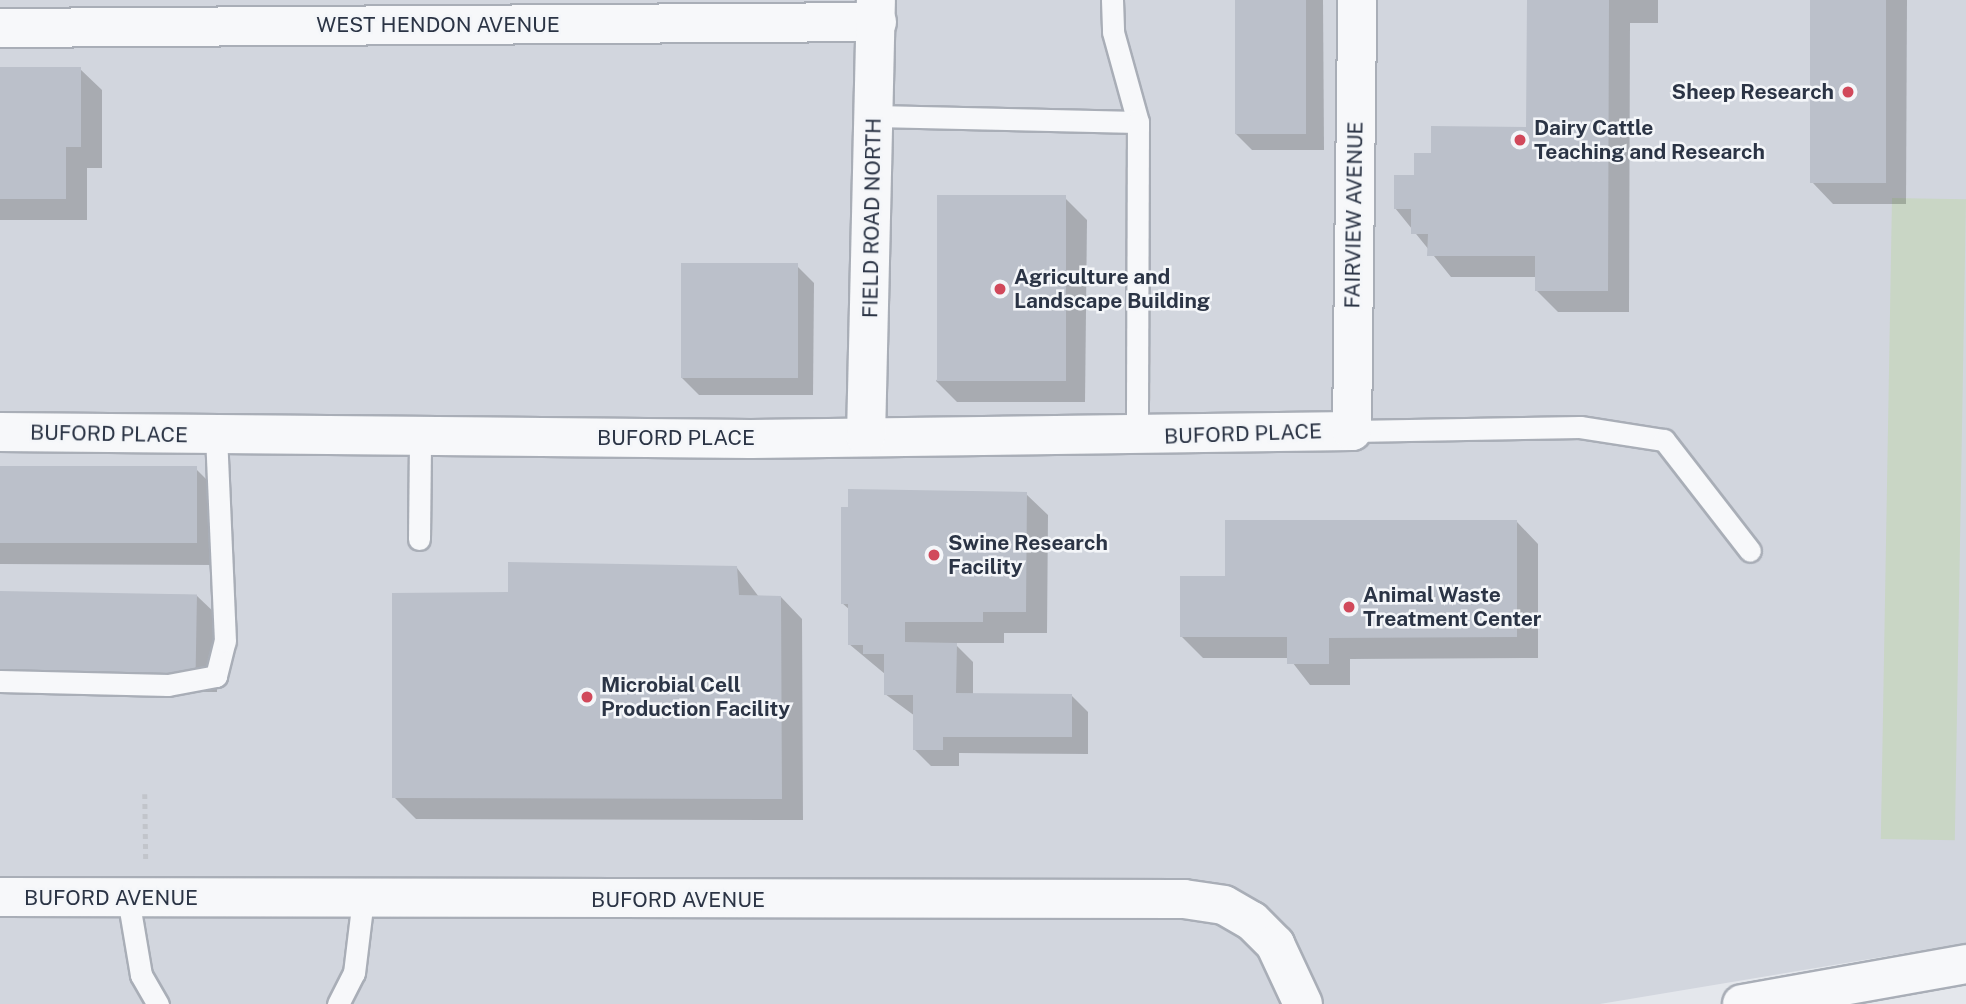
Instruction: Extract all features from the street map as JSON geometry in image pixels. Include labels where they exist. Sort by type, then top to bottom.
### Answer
[{"type":"street","name":"FAIRVIEW AVENUE","points":[[1352,431],[1357,0]]},
{"type":"street","name":"WEST HENDON AVENUE","points":[[0,28],[386,13],[876,11]]},
{"type":"street","name":"FIELD ROAD NORTH","points":[[866,437],[876,11]]},
{"type":"street","name":"BUFORD PLACE","points":[[0,432],[216,436],[1137,437],[1352,431]]},
{"type":"street","name":"BUFORD AVENUE","points":[[0,897],[1184,899],[1224,905],[1252,921],[1275,944],[1303,1004]]},
{"type":"street","points":[[1742,1004],[1966,964]]},
{"type":"lane","points":[[1112,0],[1113,32],[1138,122],[1137,437]]},
{"type":"lane","points":[[875,116],[1138,122]]},
{"type":"lane","points":[[1352,431],[1580,428],[1664,440],[1750,551]]},
{"type":"lane","points":[[0,681],[168,685],[216,676],[225,641],[216,436]]},
{"type":"lane","points":[[419,539],[420,436]]},
{"type":"lane","points":[[137,898],[141,975],[158,1004]]},
{"type":"lane","points":[[338,1004],[354,973],[363,899]]},
{"type":"path","points":[[137,898],[145,794]]},
{"type":"shaded area","points":[[0,0],[1966,0],[1966,943],[1600,1004],[0,1004]]},
{"type":"green space","points":[[1892,198],[1966,199],[1955,840],[1881,839]]},
{"type":"building","points":[[1235,0],[1306,0],[1306,134],[1235,134]]},
{"type":"building","name":"Dairy Cattle Teaching and Research","points":[[1527,0],[1609,0],[1608,291],[1535,291],[1535,256],[1427,256],[1428,234],[1411,234],[1411,209],[1394,209],[1394,175],[1414,175],[1414,153],[1431,153],[1431,126],[1526,127]]},
{"type":"building","name":"Sheep Research","points":[[1810,0],[1886,0],[1886,183],[1810,183]]},
{"type":"building","points":[[0,67],[81,67],[81,147],[66,147],[66,199],[0,199]]},
{"type":"building","name":"Agriculture and Landscape Building","points":[[937,195],[1066,195],[1066,381],[937,381]]},
{"type":"building","points":[[681,263],[798,263],[798,378],[681,378]]},
{"type":"building","points":[[0,466],[197,466],[197,543],[0,543]]},
{"type":"building","name":"Swine Research Facility","points":[[848,489],[1027,492],[1026,612],[983,612],[983,622],[905,622],[905,642],[957,643],[956,693],[1072,694],[1072,737],[943,737],[943,750],[913,750],[913,695],[884,695],[884,654],[863,654],[863,645],[848,645],[848,604],[841,604],[841,507],[848,507]]},
{"type":"building","name":"Animal Waste Treatment Center","points":[[1225,520],[1517,520],[1517,637],[1329,638],[1329,664],[1287,664],[1287,637],[1180,637],[1180,576],[1225,576]]},
{"type":"building","name":"Microbial Cell Production Facility","points":[[508,562],[737,566],[739,595],[781,596],[782,799],[392,798],[392,593],[508,592]]},
{"type":"building","points":[[0,591],[197,594],[196,673],[0,670]]},
{"type":"place","name":"Sheep Research","points":[[1848,92]]},
{"type":"place","name":"Dairy Cattle Teaching and Research","points":[[1520,140]]},
{"type":"place","name":"Agriculture and Landscape Building","points":[[1000,289]]},
{"type":"place","name":"Swine Research Facility","points":[[934,555]]},
{"type":"place","name":"Animal Waste Treatment Center","points":[[1349,607]]},
{"type":"place","name":"Microbial Cell Production Facility","points":[[587,697]]}]
